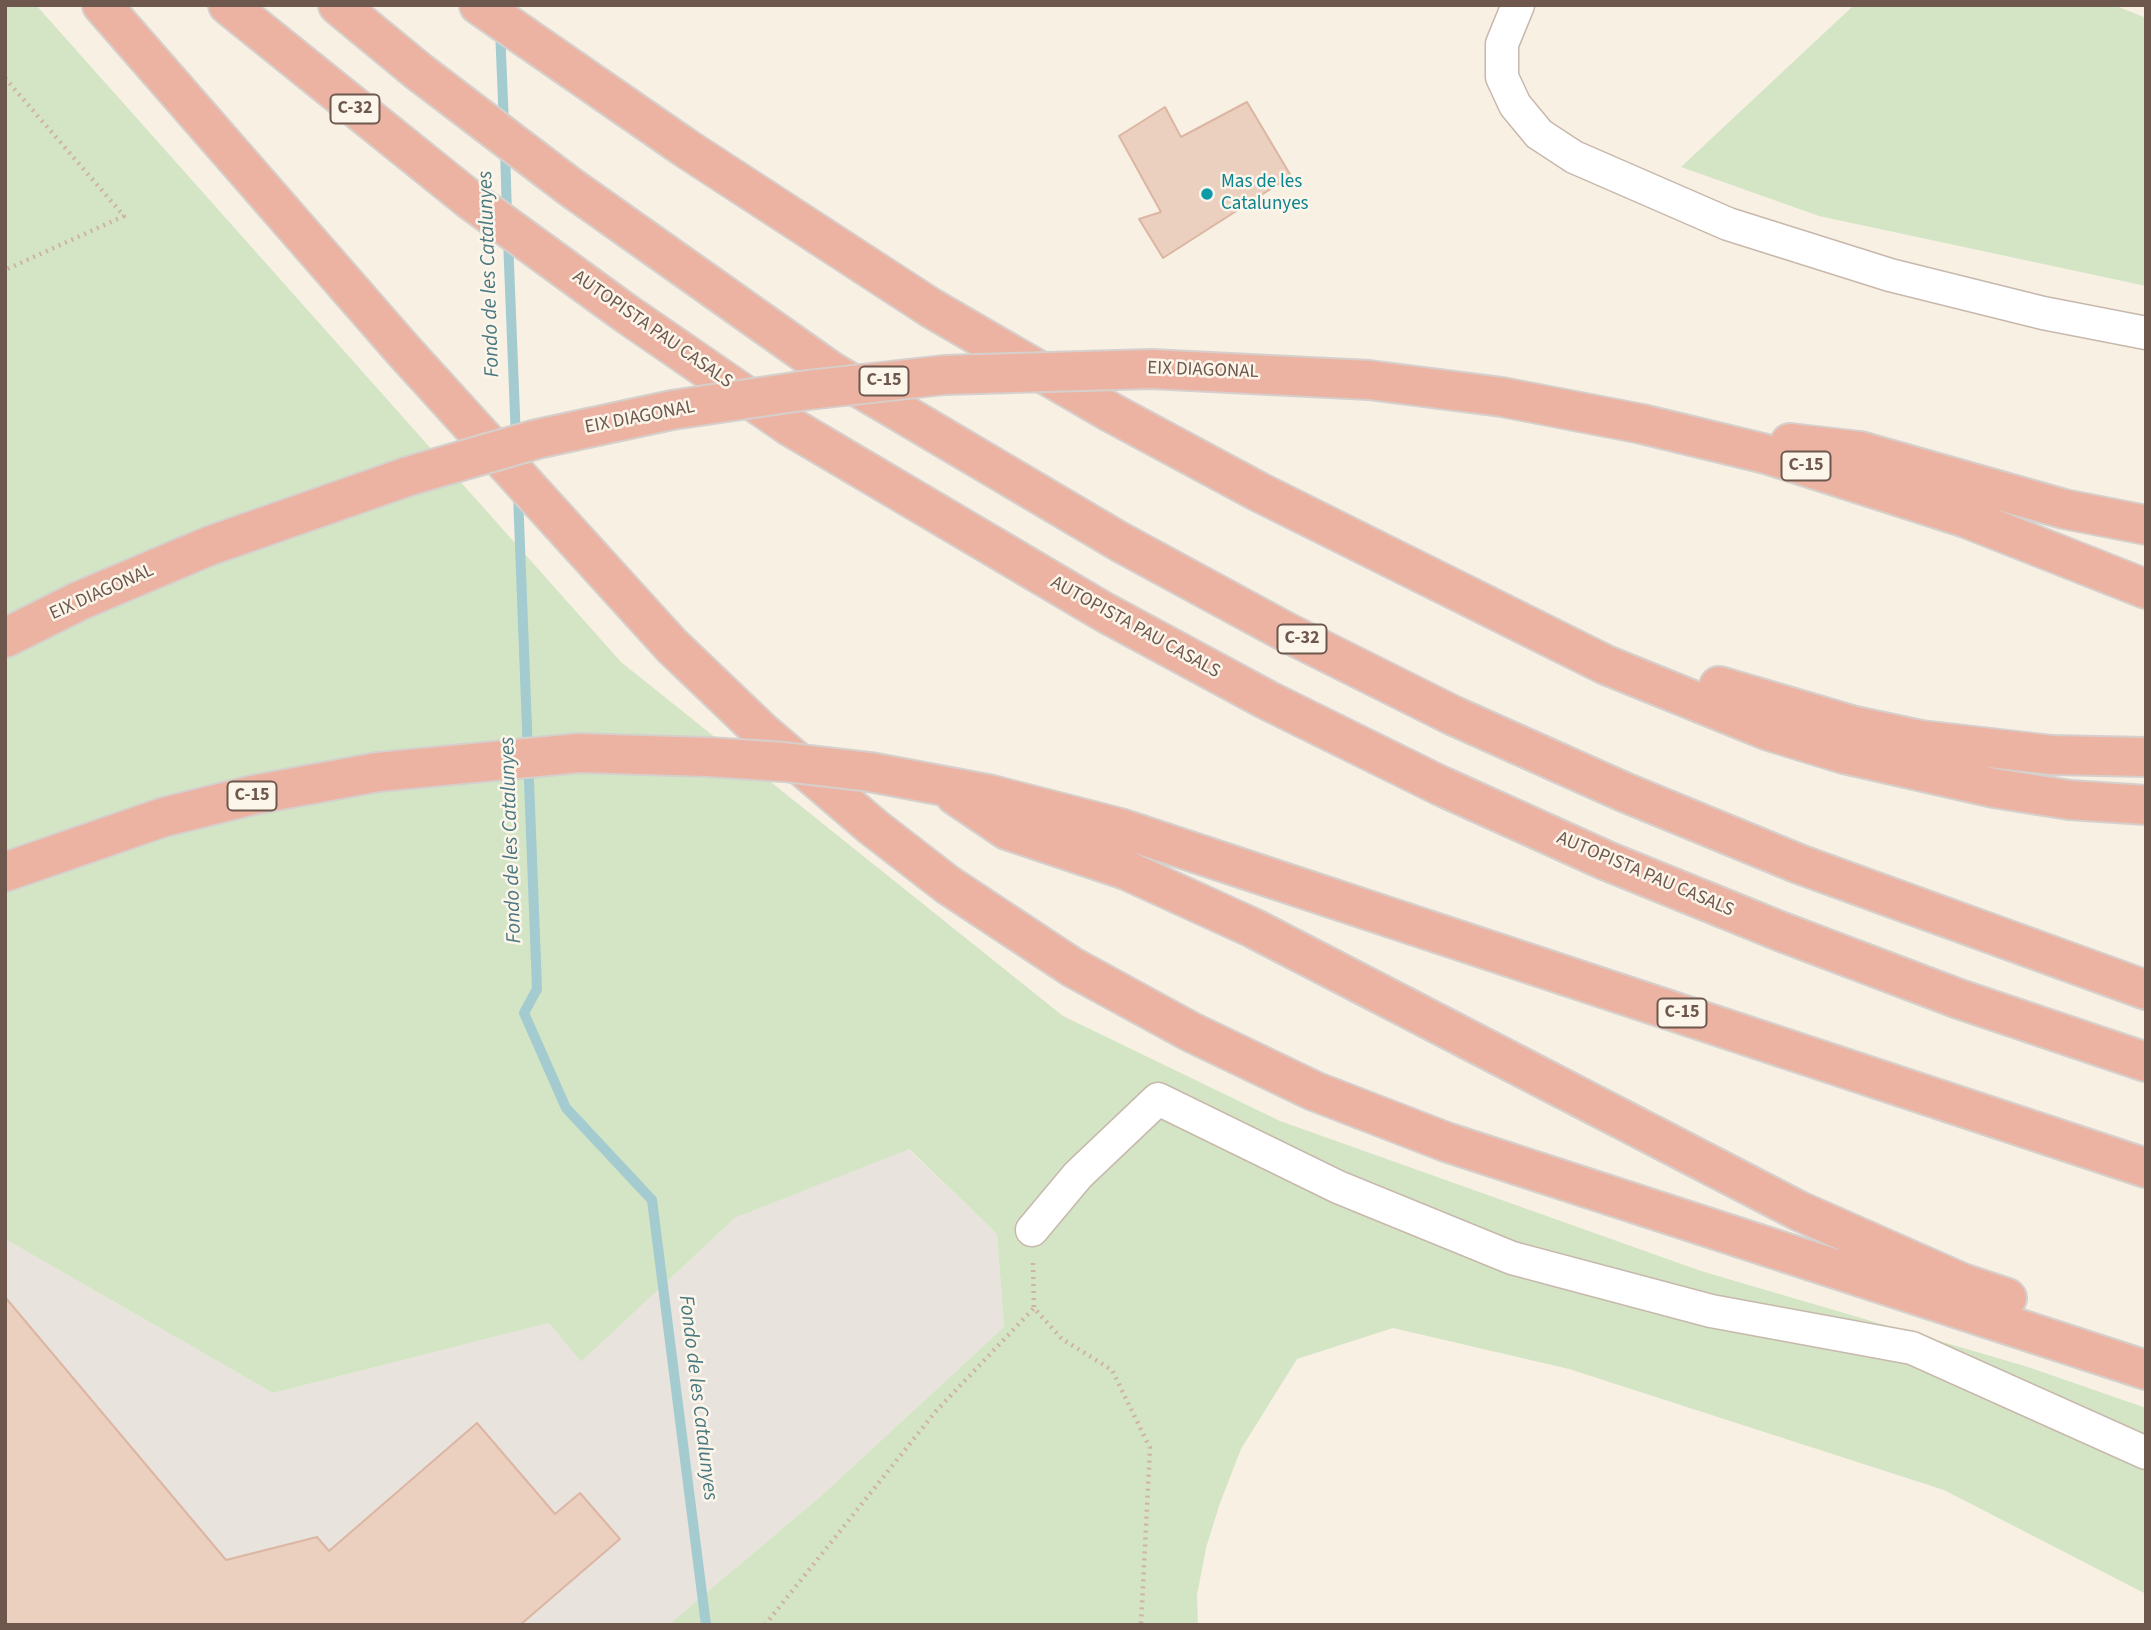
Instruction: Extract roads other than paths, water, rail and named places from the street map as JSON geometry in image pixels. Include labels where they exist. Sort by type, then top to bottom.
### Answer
[{"type":"highway","points":[[102,5],[496,453],[673,646],[762,732],[873,827],[948,885],[1072,967],[1191,1032],[1314,1091],[1446,1142],[2146,1370]]},
{"type":"highway","name":"AUTOPISTA PAU CASALS","points":[[228,5],[484,211],[791,427],[1104,612],[1267,701],[1439,785],[1607,861],[1921,984],[2146,1062]]},
{"type":"highway","name":"C-32","points":[[338,5],[481,120],[829,370],[1120,542],[1284,631],[1454,716],[1624,792],[1799,864],[2146,989]]},
{"type":"highway","points":[[479,5],[687,149],[931,308],[1112,413],[1259,492],[1606,665],[1769,731],[1844,754],[1994,788],[2070,800],[2146,805]]},
{"type":"highway","name":"EIX DIAGONAL","points":[[5,638],[79,601],[209,546],[409,475],[537,439],[672,410],[808,390],[944,375],[1151,369],[1369,380],[1502,397],[1642,424]]},
{"type":"highway","points":[[1642,424],[1860,451],[2064,509],[2146,525]]},
{"type":"highway","name":"C-15","points":[[1642,424],[1847,478],[1966,518],[2146,589]]},
{"type":"highway","points":[[1259,492],[1426,557],[1637,655],[1769,702],[1852,725],[1983,749],[2104,758],[2146,757]]},
{"type":"highway","name":"C-15","points":[[5,872],[164,817],[253,795],[378,772],[552,755],[708,757],[870,772],[1055,810],[1218,858],[2146,1168]]},
{"type":"highway","points":[[944,788],[1007,830],[1126,870],[1253,928],[1799,1211],[1962,1283],[2146,1344]]},
{"type":"street","points":[[1518,5],[1502,44],[1502,77],[1515,106],[1539,134],[1574,157],[1728,224],[1890,275],[2043,313],[2146,333]]},
{"type":"street","points":[[1032,1230],[1078,1175],[1158,1099],[1338,1187],[1512,1258],[1711,1311],[1912,1348],[2146,1452]]},
{"type":"waterway","name":"Fondo de les Catalunyes","points":[[500,29],[504,125]]},
{"type":"waterway","name":"Fondo de les Catalunyes","points":[[505,148],[507,216]]},
{"type":"waterway","name":"Fondo de les Catalunyes","points":[[508,239],[516,440]]},
{"type":"waterway","name":"Fondo de les Catalunyes","points":[[518,494],[537,989],[524,1013],[566,1108],[652,1200],[706,1625]]},
{"type":"place","name":"Mas de les Catalunyes","points":[[1207,194]]}]
